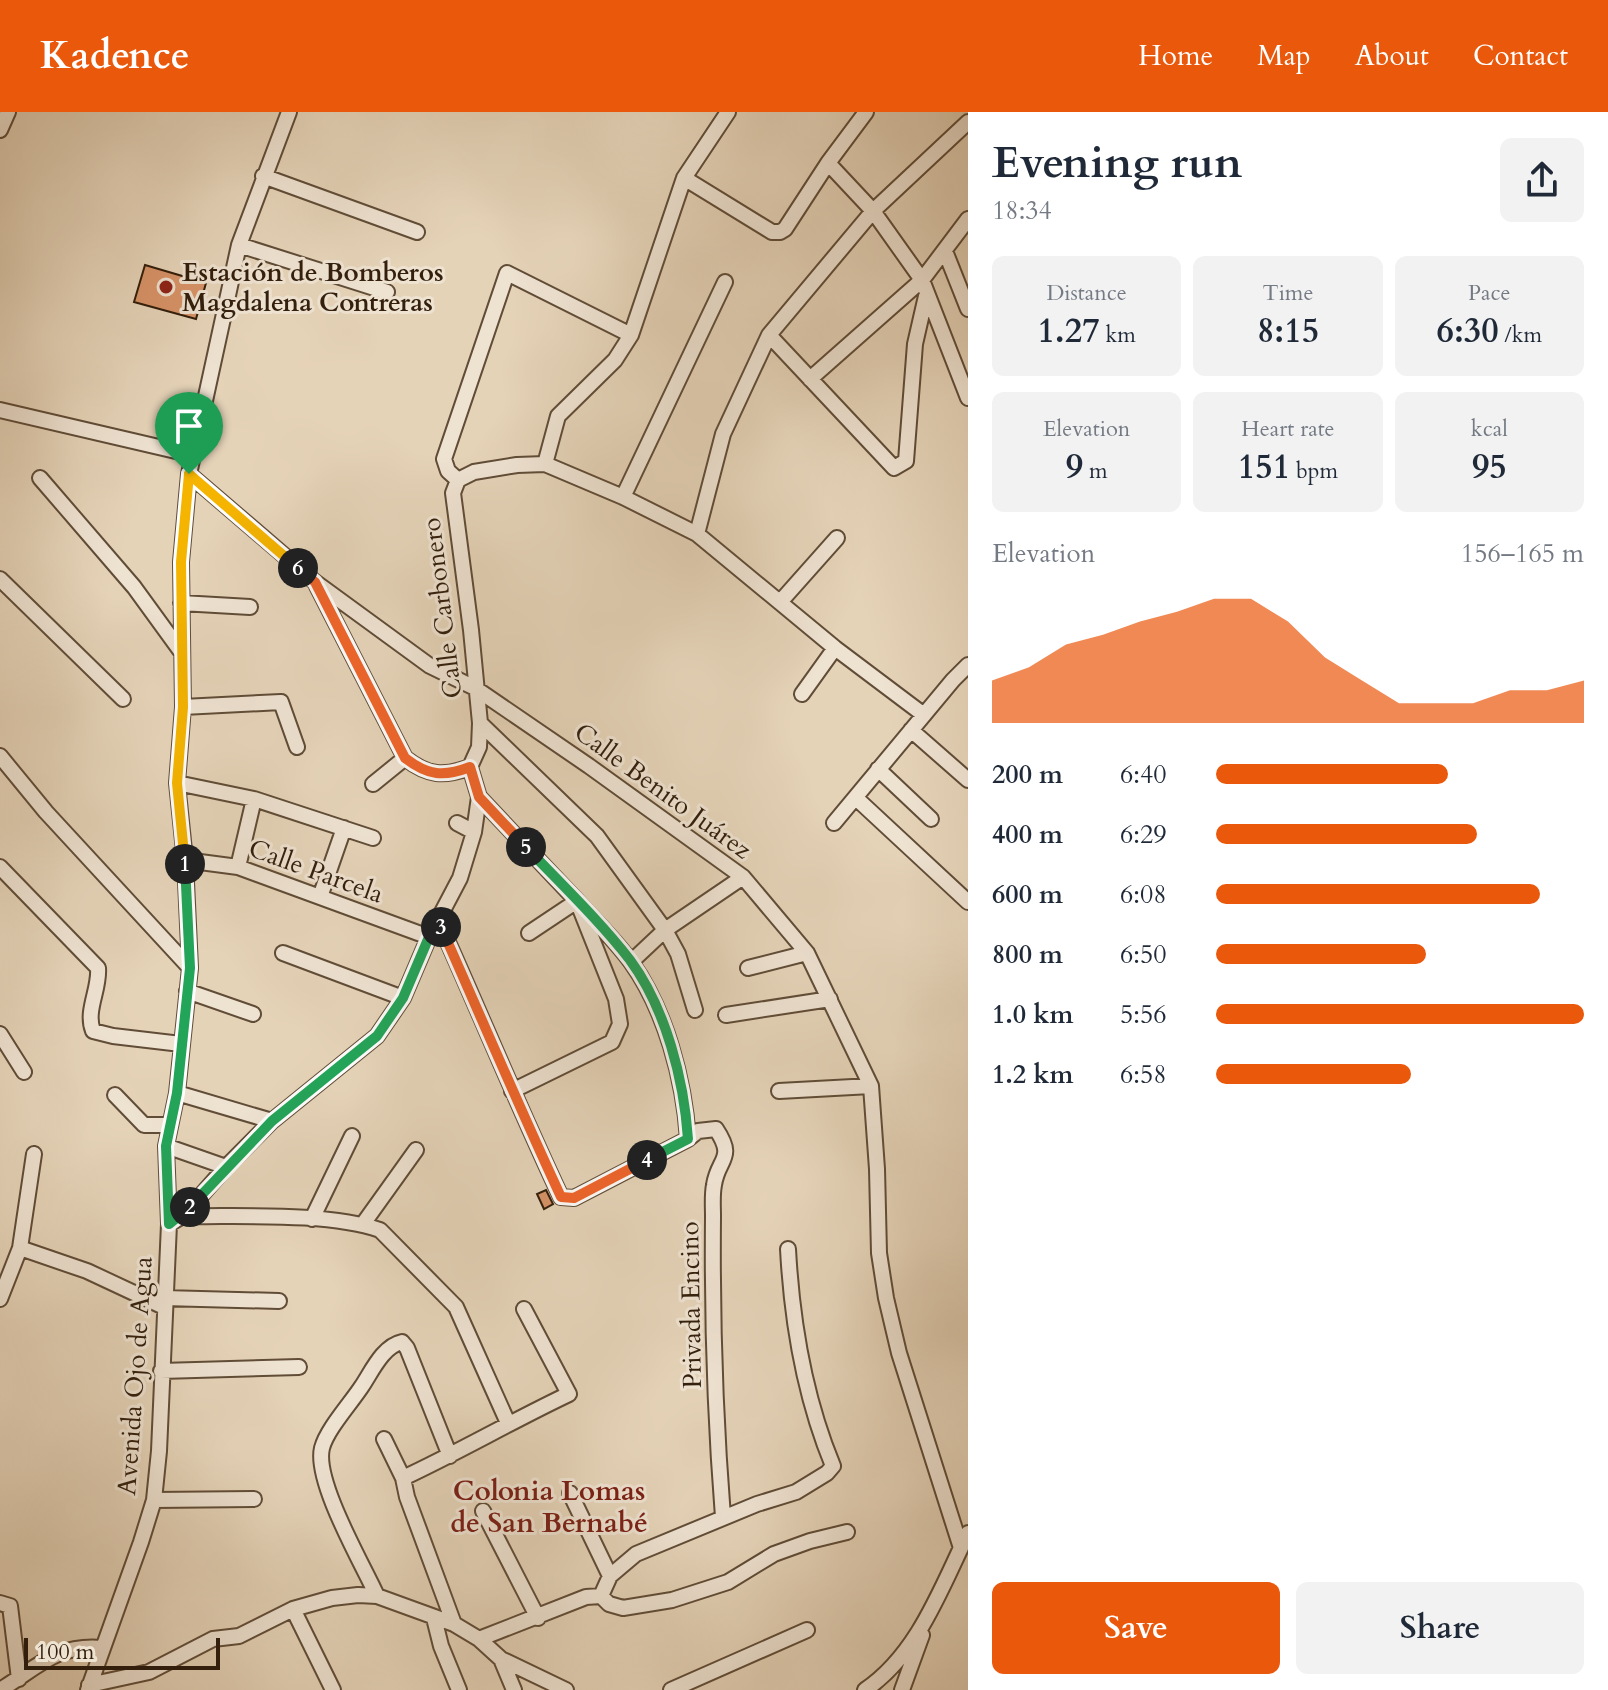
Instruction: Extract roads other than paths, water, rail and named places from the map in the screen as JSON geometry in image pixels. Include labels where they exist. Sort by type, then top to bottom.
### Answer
[{"type":"street","points":[[0,130],[8,112]]},
{"type":"street","name":"Avenida Ojo de Agua","points":[[88,1687],[154,1500],[159,1451],[169,1224],[166,1146],[177,1093],[190,968],[185,860],[177,783],[183,707],[181,562],[189,474],[239,245],[289,112]]},
{"type":"street","points":[[545,464],[558,416],[615,360],[631,335],[684,178],[728,112]]},
{"type":"street","points":[[684,178],[772,232],[780,232],[866,112]]},
{"type":"street","points":[[697,534],[723,434],[769,335],[873,211],[968,122]]},
{"type":"street","points":[[828,163],[873,211],[922,280],[968,398]]},
{"type":"street","points":[[263,176],[417,232]]},
{"type":"street","points":[[810,379],[922,280],[968,219]]},
{"type":"street","points":[[239,245],[387,292]]},
{"type":"street","points":[[945,251],[968,309]]},
{"type":"street","points":[[458,480],[448,471],[444,459],[507,273],[631,335]]},
{"type":"street","points":[[623,497],[725,282]]},
{"type":"street","points":[[769,335],[894,468],[906,461],[915,344],[926,296]]},
{"type":"street","points":[[0,410],[193,455]]},
{"type":"street","name":"Calle Carbonero","points":[[470,767],[479,747],[480,723],[453,493],[458,480],[474,472],[517,465],[545,464],[623,497],[697,534],[835,648],[924,715]]},
{"type":"street","name":"Calle Benito Juárez","points":[[189,474],[315,582],[430,666],[475,688],[743,877],[807,953],[871,1086],[879,1253],[886,1298],[899,1353],[961,1548]]},
{"type":"street","points":[[40,478],[134,587],[182,653]]},
{"type":"street","points":[[781,601],[837,538]]},
{"type":"street","points":[[0,579],[123,699]]},
{"type":"street","points":[[169,1224],[183,1216],[272,1121],[377,1036],[403,998],[429,937],[460,878],[474,832],[479,797],[470,767],[450,775],[419,769],[405,758],[315,582]]},
{"type":"street","points":[[181,603],[250,607]]},
{"type":"street","points":[[802,694],[835,648]]},
{"type":"street","points":[[834,823],[968,665]]},
{"type":"street","points":[[183,707],[281,702],[297,747]]},
{"type":"street","points":[[480,723],[597,836],[665,930],[678,954],[695,1010]]},
{"type":"street","points":[[911,730],[968,780]]},
{"type":"street","points":[[0,756],[46,812],[190,968]]},
{"type":"street","points":[[373,784],[405,758]]},
{"type":"street","points":[[878,769],[931,819]]},
{"type":"street","points":[[177,783],[254,799],[373,838]]},
{"type":"street","points":[[439,922],[561,1197],[574,1198],[688,1139],[683,1094],[666,1033],[649,990],[631,962],[479,797]]},
{"type":"street","points":[[856,798],[968,902]]},
{"type":"street","points":[[238,867],[254,799]]},
{"type":"street","points":[[457,823],[474,832]]},
{"type":"street","points":[[320,897],[344,828]]},
{"type":"street","name":"Calle Parcela","points":[[185,860],[238,867],[429,937]]},
{"type":"street","points":[[0,867],[98,968],[99,978],[89,1022],[93,1031],[181,1044]]},
{"type":"street","points":[[631,962],[665,930],[743,877]]},
{"type":"street","points":[[529,933],[577,901]]},
{"type":"street","points":[[512,1091],[612,1042],[620,1024],[616,999],[577,901]]},
{"type":"street","points":[[283,953],[403,998]]},
{"type":"street","points":[[748,968],[807,953]]},
{"type":"street","points":[[187,991],[253,1014]]},
{"type":"street","points":[[726,1015],[830,999]]},
{"type":"street","points":[[0,1034],[24,1072]]},
{"type":"street","points":[[779,1091],[871,1086]]},
{"type":"street","points":[[177,1093],[272,1121]]},
{"type":"street","points":[[115,1095],[144,1125],[170,1125]]},
{"type":"street","name":"Privada Encino","points":[[688,1139],[698,1131],[716,1129],[724,1141],[726,1159],[714,1183],[713,1226],[716,1432],[723,1517]]},
{"type":"street","points":[[312,1219],[352,1136]]},
{"type":"street","points":[[166,1146],[226,1167]]},
{"type":"street","points":[[363,1224],[416,1150]]},
{"type":"street","points":[[0,1299],[20,1248],[34,1154]]},
{"type":"street","points":[[183,1216],[312,1219],[363,1224],[380,1230],[456,1307],[508,1423]]},
{"type":"street","points":[[20,1248],[164,1302],[279,1301]]},
{"type":"street","points":[[601,1596],[610,1576],[636,1554],[723,1517],[796,1492],[833,1466],[805,1384],[795,1331],[788,1249]]},
{"type":"street","points":[[403,1478],[569,1394],[524,1309]]},
{"type":"street","points":[[377,1596],[325,1484],[320,1464],[322,1446],[383,1355],[394,1344],[402,1342],[407,1348],[450,1456]]},
{"type":"street","points":[[161,1371],[299,1367]]},
{"type":"street","points":[[384,1439],[403,1478],[407,1497],[454,1624]]},
{"type":"street","points":[[570,1493],[610,1576]]},
{"type":"street","points":[[154,1500],[254,1499]]},
{"type":"street","points":[[483,1511],[538,1618]]},
{"type":"street","points":[[479,1639],[586,1597],[601,1596],[609,1604],[623,1608],[672,1600],[728,1582],[774,1554],[847,1532]]},
{"type":"street","points":[[902,1690],[929,1616],[968,1533]]},
{"type":"street","points":[[88,1687],[149,1672],[213,1639],[239,1636],[293,1609],[332,1598],[377,1596],[454,1624],[479,1639],[501,1659],[566,1690]]},
{"type":"street","points":[[0,1603],[10,1606],[19,1679]]},
{"type":"street","points":[[293,1609],[333,1690]]},
{"type":"street","points":[[865,1690],[898,1661],[929,1616]]},
{"type":"street","points":[[434,1618],[441,1646],[459,1690]]},
{"type":"street","points":[[671,1690],[807,1630]]},
{"type":"street","points":[[0,1690],[56,1653],[79,1646],[102,1648]]},
{"type":"street","points":[[501,1659],[514,1690]]},
{"type":"place","name":"Estación de Bomberos Magdalena Contreras","points":[[166,287]]},
{"type":"district","name":"Colonia Lomas de San Bernabé","points":[[549,1507]]}]
